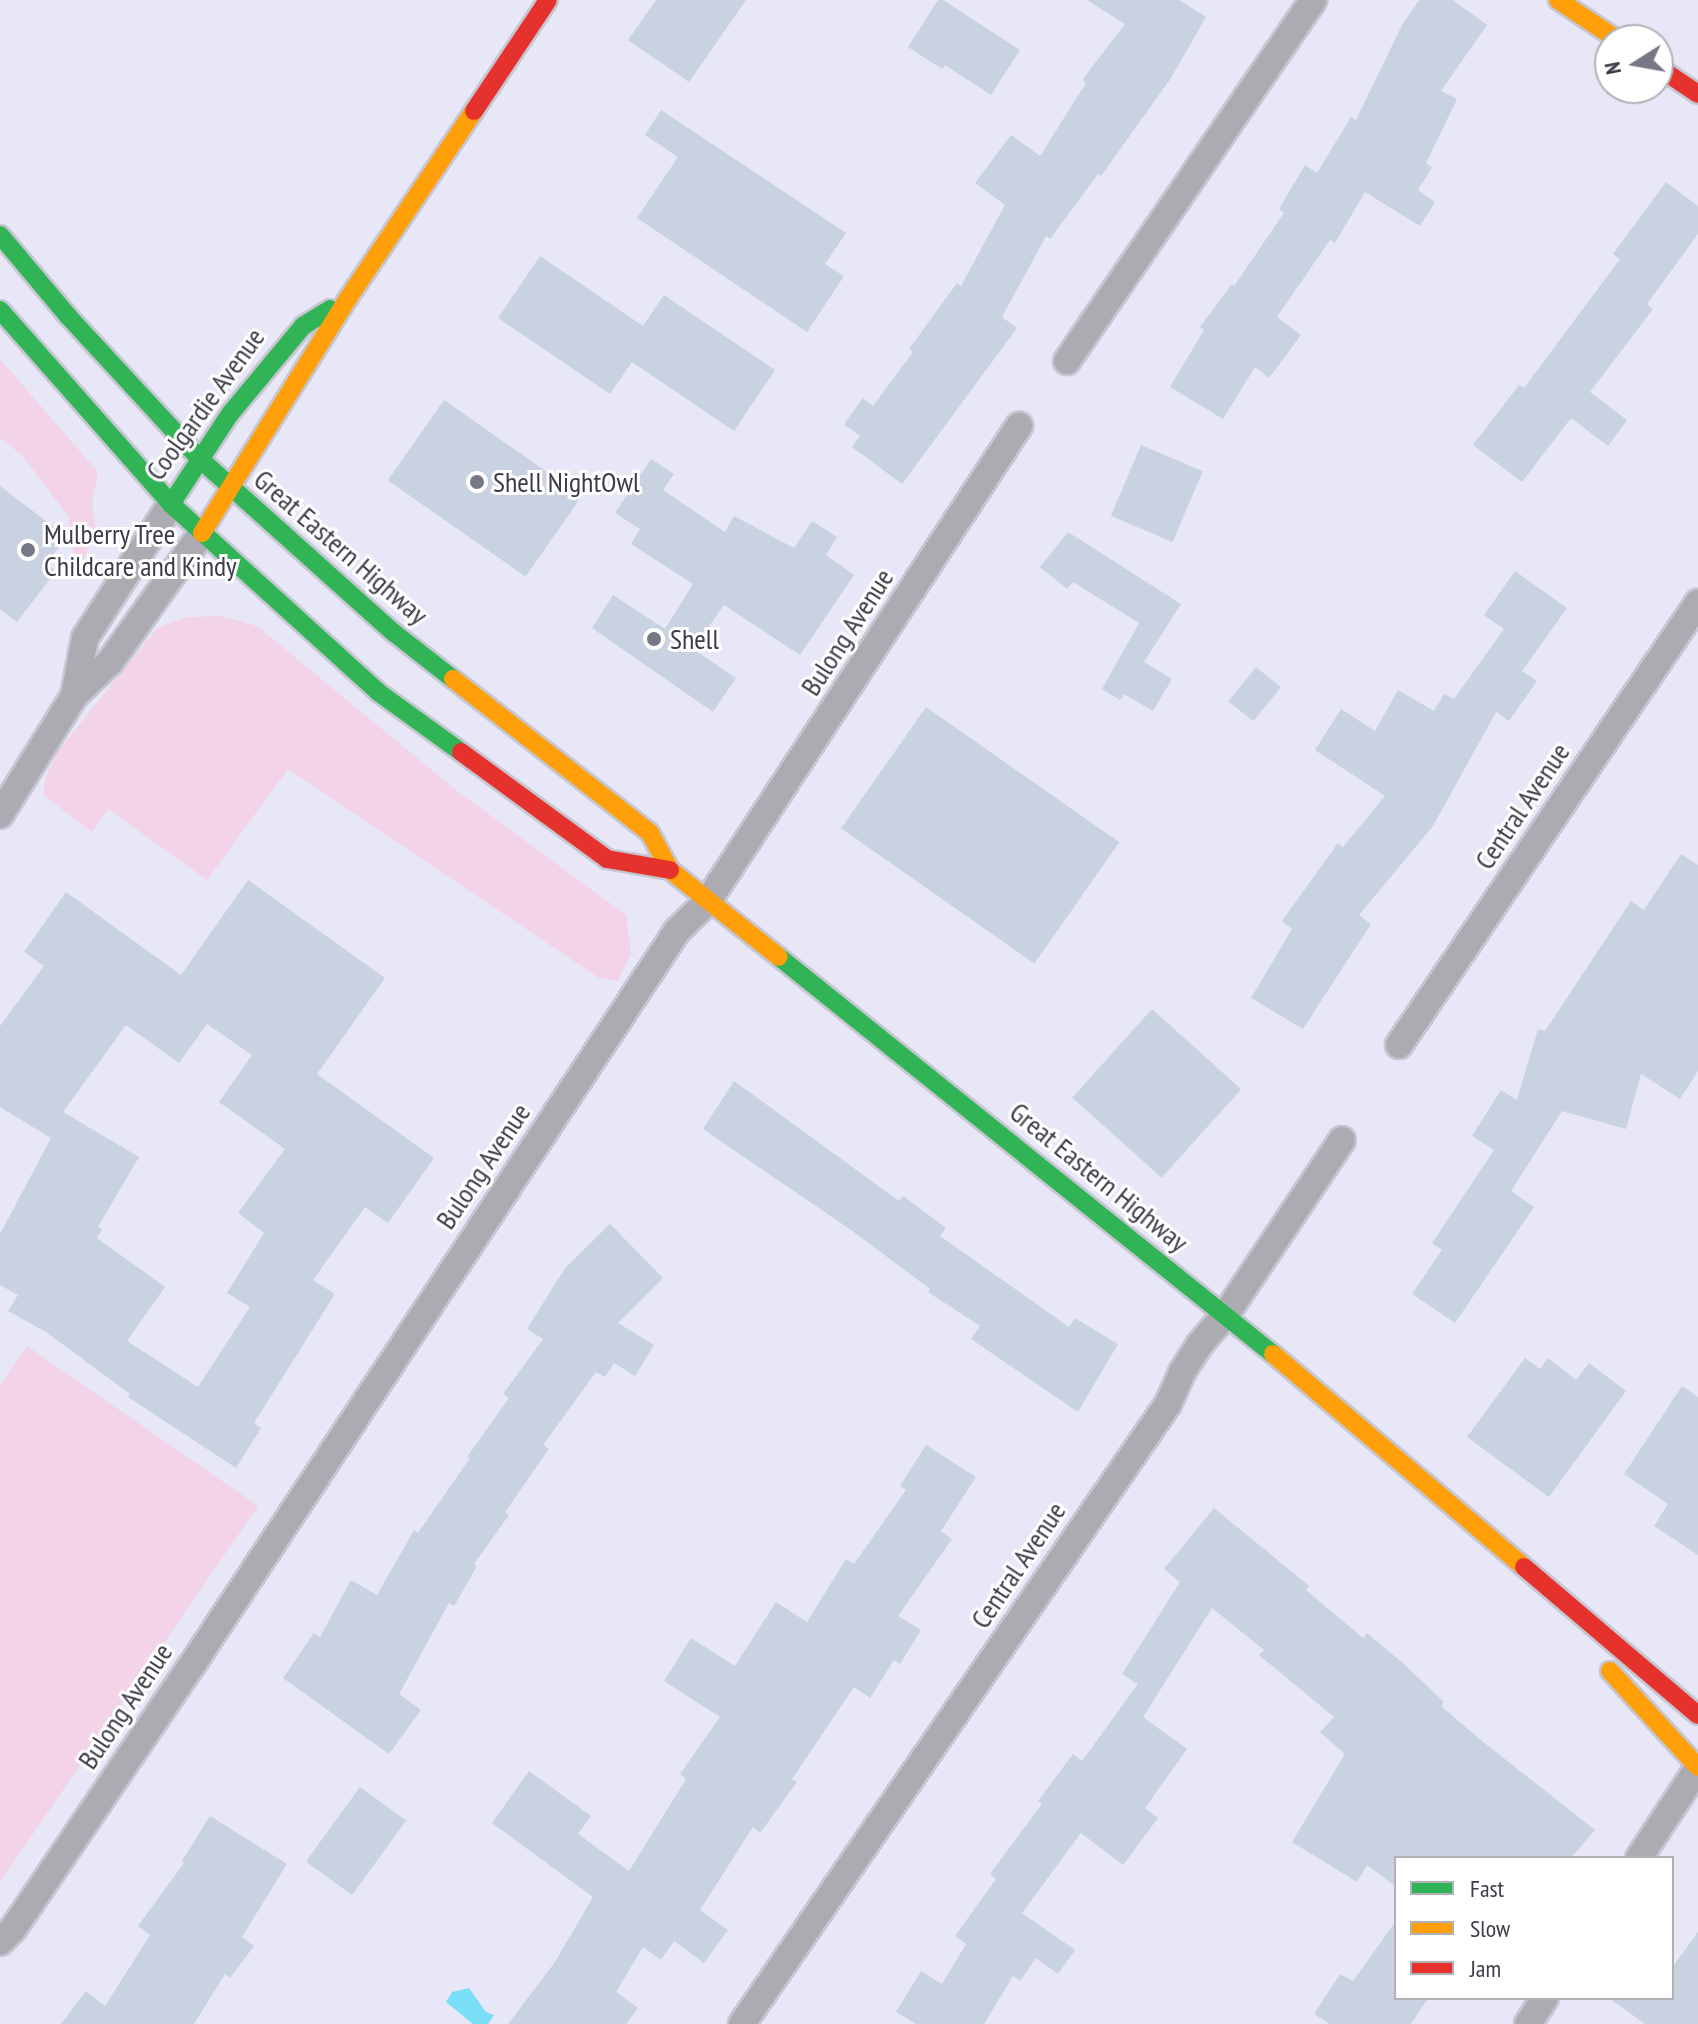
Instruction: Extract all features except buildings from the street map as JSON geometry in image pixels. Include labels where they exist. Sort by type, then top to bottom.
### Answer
[{"type":"main road","name":"Coolgardie Avenue","points":[[202,533],[349,297],[548,0]]},
{"type":"main road","points":[[1558,0],[1594,24]]},
{"type":"main road","points":[[1674,78],[1698,94]]},
{"type":"main road","name":"Great Eastern Highway","points":[[0,235],[68,316],[201,460],[393,632],[650,833],[670,870],[1226,1314],[1698,1715]]},
{"type":"main road","name":"Coolgardie Avenue","points":[[171,504],[230,414],[303,326],[349,297]]},
{"type":"main road","name":"Great Eastern Highway","points":[[0,310],[171,504],[378,692],[522,800],[607,859],[670,870]]},
{"type":"main road","name":"Great Eastern Highway","points":[[1485,1536],[1698,1768]]},
{"type":"street","points":[[1067,361],[1313,0]]},
{"type":"street","name":"Bulong Avenue","points":[[0,1942],[13,1929],[183,1678],[677,931],[708,901],[1019,426]]},
{"type":"street","name":"Coolgardie Avenue","points":[[74,696],[85,638],[171,504]]},
{"type":"street","name":"Coolgardie Avenue","points":[[4,799],[74,696],[110,662],[202,533]]},
{"type":"street","name":"Central Avenue","points":[[1399,1045],[1698,603]]},
{"type":"street","name":"Central Avenue","points":[[742,2024],[1168,1404],[1200,1344],[1226,1314],[1342,1140]]},
{"type":"street","points":[[1640,1856],[1698,1768]]},
{"type":"street","points":[[1528,2024],[1544,2000]]},
{"type":"shaded area","points":[[0,359],[98,472],[92,502],[96,531],[77,574],[68,516],[22,455],[0,438]]},
{"type":"shaded area","points":[[221,616],[257,626],[456,790],[626,915],[631,953],[618,981],[599,978],[288,769],[207,880],[108,809],[92,832],[43,795],[46,776],[58,751],[158,627],[189,617]]},
{"type":"shaded area","points":[[27,1346],[258,1506],[0,1882],[0,1385]]},
{"type":"water","points":[[469,1988],[486,2012],[494,2015],[488,2024],[473,2024],[446,2002],[452,1992]]},
{"type":"traffic: fast","points":[[0,235],[68,316],[201,460],[393,632],[453,679]]},
{"type":"traffic: fast","points":[[171,504],[230,414],[303,326],[330,309]]},
{"type":"traffic: fast","points":[[0,310],[171,504],[378,692],[461,752]]},
{"type":"traffic: fast","points":[[779,957],[1273,1354]]},
{"type":"traffic: slow","points":[[1558,0],[1594,24]]},
{"type":"traffic: slow","points":[[202,533],[349,297],[474,111]]},
{"type":"traffic: slow","points":[[453,679],[650,833],[670,870],[779,957]]},
{"type":"traffic: slow","points":[[1273,1354],[1524,1567]]},
{"type":"traffic: slow","points":[[1610,1671],[1698,1767]]},
{"type":"traffic: jam","points":[[474,111],[548,0]]},
{"type":"traffic: jam","points":[[1674,78],[1698,94]]},
{"type":"traffic: jam","points":[[461,752],[607,859],[670,870]]},
{"type":"traffic: jam","points":[[1524,1567],[1698,1715]]},
{"type":"place","name":"Shell NightOwl","points":[[477,482]]},
{"type":"place","name":"Mulberry Tree Childcare and Kindy","points":[[28,550]]},
{"type":"place","name":"Shell","points":[[654,639]]}]
